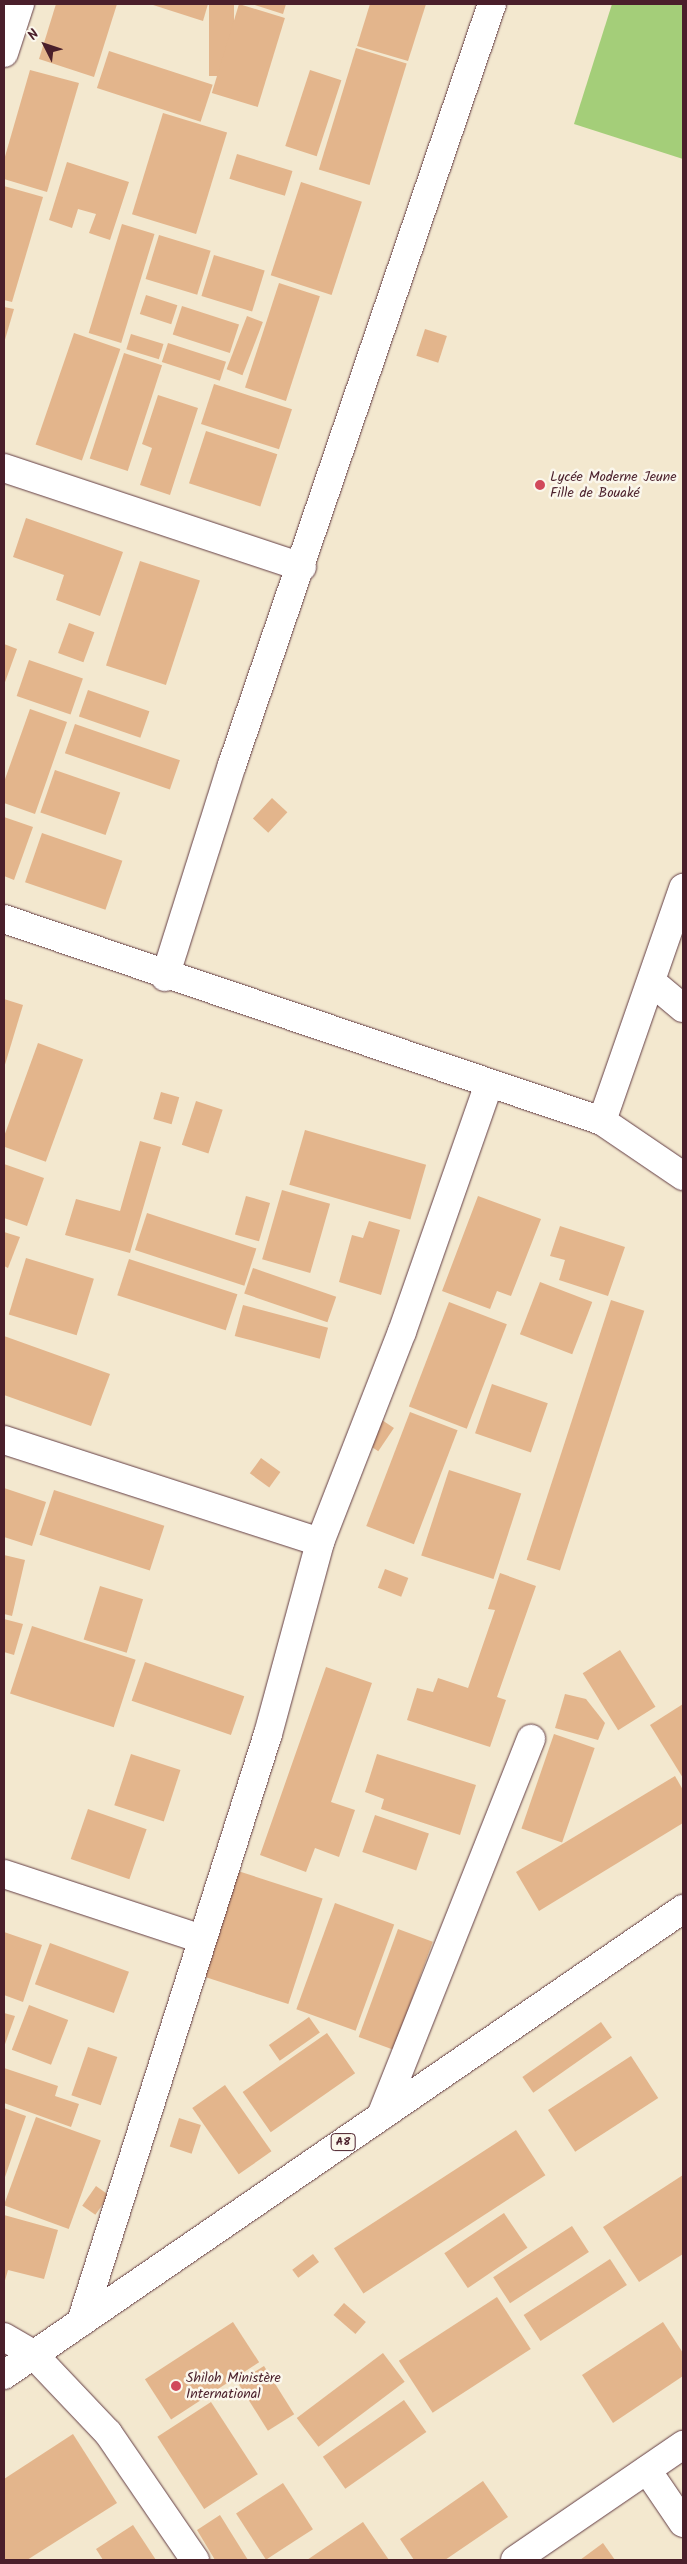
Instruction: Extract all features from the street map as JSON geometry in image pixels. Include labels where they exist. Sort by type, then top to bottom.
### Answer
[{"type":"street","points":[[4,52],[20,4]]},
{"type":"street","points":[[165,977],[492,4]]},
{"type":"street","points":[[4,468],[302,567]]},
{"type":"street","points":[[602,1121],[653,982],[683,888]]},
{"type":"street","points":[[4,919],[165,977],[602,1121],[683,1176]]},
{"type":"street","points":[[653,982],[683,1008]]},
{"type":"street","points":[[80,2322],[199,1938],[268,1734],[320,1542],[402,1332],[489,1084]]},
{"type":"street","points":[[4,1440],[320,1542]]},
{"type":"street","points":[[381,2116],[531,1739]]},
{"type":"street","points":[[4,1874],[199,1938]]},
{"type":"street","name":"A8","points":[[4,2375],[683,1909]]},
{"type":"street","points":[[4,2337],[33,2354],[108,2433],[195,2560]]},
{"type":"street","points":[[515,2560],[683,2445]]},
{"type":"street","points":[[647,2470],[683,2523]]},
{"type":"green space","points":[[612,4],[683,4],[683,159],[574,124]]},
{"type":"building","points":[[56,4],[117,4],[94,77],[39,59]]},
{"type":"building","points":[[150,4],[208,4],[203,21]]},
{"type":"building","points":[[209,4],[234,4],[234,76],[209,76]]},
{"type":"building","points":[[239,4],[285,18],[258,107],[212,93]]},
{"type":"building","points":[[252,4],[286,4],[283,14]]},
{"type":"building","points":[[370,4],[426,4],[408,61],[357,46]]},
{"type":"building","points":[[356,48],[407,63],[370,185],[319,169]]},
{"type":"building","points":[[109,51],[213,85],[201,122],[97,88]]},
{"type":"building","points":[[30,70],[79,83],[47,192],[4,179],[4,160]]},
{"type":"building","points":[[310,70],[341,80],[317,156],[285,146]]},
{"type":"building","points":[[163,113],[227,133],[196,234],[132,214]]},
{"type":"building","points":[[237,154],[292,171],[285,196],[229,179]]},
{"type":"building","points":[[67,162],[129,182],[110,240],[89,233],[96,214],[78,209],[72,228],[49,220]]},
{"type":"building","points":[[301,182],[362,202],[332,295],[271,275]]},
{"type":"building","points":[[4,186],[43,197],[12,302],[4,300]]},
{"type":"building","points":[[122,224],[155,234],[121,343],[89,333]]},
{"type":"building","points":[[159,235],[211,251],[197,295],[146,279]]},
{"type":"building","points":[[214,255],[265,270],[252,312],[201,296]]},
{"type":"building","points":[[279,283],[320,296],[286,401],[245,388]]},
{"type":"building","points":[[146,295],[177,305],[171,324],[140,314]]},
{"type":"building","points":[[182,306],[239,325],[230,353],[173,335]]},
{"type":"building","points":[[4,307],[14,309],[4,343]]},
{"type":"building","points":[[247,316],[263,322],[242,375],[227,369]]},
{"type":"building","points":[[425,329],[447,336],[438,363],[416,356]]},
{"type":"building","points":[[74,333],[120,349],[82,461],[36,445]]},
{"type":"building","points":[[131,334],[164,344],[159,359],[126,349]]},
{"type":"building","points":[[168,343],[226,362],[220,381],[162,362]]},
{"type":"building","points":[[124,353],[162,365],[128,471],[90,459]]},
{"type":"building","points":[[214,384],[292,409],[279,449],[201,424]]},
{"type":"building","points":[[158,395],[198,408],[170,495],[140,485],[152,448],[142,444]]},
{"type":"building","points":[[206,431],[277,454],[260,506],[189,483]]},
{"type":"building","points":[[26,518],[123,552],[100,616],[56,600],[64,575],[13,557]]},
{"type":"building","points":[[140,561],[200,580],[166,685],[106,666]]},
{"type":"building","points":[[69,623],[94,632],[83,662],[58,653]]},
{"type":"building","points":[[4,644],[17,649],[4,685]]},
{"type":"building","points":[[29,660],[83,679],[71,714],[17,696]]},
{"type":"building","points":[[88,690],[149,711],[140,738],[79,716]]},
{"type":"building","points":[[30,709],[67,722],[35,814],[4,803],[4,782]]},
{"type":"building","points":[[75,724],[180,760],[170,789],[65,753]]},
{"type":"building","points":[[55,770],[120,792],[106,835],[40,813]]},
{"type":"building","points":[[272,798],[287,812],[268,833],[253,818]]},
{"type":"building","points":[[4,817],[33,827],[14,880],[4,876]]},
{"type":"building","points":[[42,833],[122,861],[105,910],[25,882]]},
{"type":"building","points":[[4,999],[23,1005],[4,1068]]},
{"type":"building","points":[[38,1043],[83,1059],[46,1162],[4,1147],[4,1136]]},
{"type":"building","points":[[161,1092],[179,1097],[172,1124],[153,1119]]},
{"type":"building","points":[[196,1101],[223,1110],[208,1153],[182,1145]]},
{"type":"building","points":[[305,1130],[426,1165],[410,1220],[289,1185]]},
{"type":"building","points":[[140,1141],[161,1147],[130,1253],[65,1235],[76,1199],[120,1211]]},
{"type":"building","points":[[4,1164],[44,1178],[27,1226],[4,1218]]},
{"type":"building","points":[[282,1190],[330,1204],[310,1273],[262,1259]]},
{"type":"building","points":[[246,1196],[270,1203],[259,1241],[235,1234]]},
{"type":"building","points":[[478,1196],[541,1219],[511,1296],[497,1291],[490,1309],[442,1291]]},
{"type":"building","points":[[147,1213],[256,1249],[244,1286],[135,1250]]},
{"type":"building","points":[[369,1221],[400,1230],[381,1295],[339,1282],[352,1235],[363,1238]]},
{"type":"building","points":[[560,1226],[625,1247],[608,1296],[559,1280],[565,1260],[550,1256]]},
{"type":"building","points":[[4,1232],[20,1237],[8,1268],[4,1266]]},
{"type":"building","points":[[26,1258],[94,1279],[77,1335],[9,1314]]},
{"type":"building","points":[[129,1259],[237,1294],[226,1330],[117,1295]]},
{"type":"building","points":[[253,1268],[336,1297],[327,1322],[244,1294]]},
{"type":"building","points":[[540,1282],[592,1302],[572,1354],[520,1334]]},
{"type":"building","points":[[611,1300],[644,1311],[560,1570],[527,1560]]},
{"type":"building","points":[[449,1302],[507,1324],[467,1429],[409,1407]]},
{"type":"building","points":[[243,1305],[328,1328],[320,1359],[235,1336]]},
{"type":"building","points":[[4,1336],[110,1374],[91,1426],[4,1395]]},
{"type":"building","points":[[492,1384],[548,1403],[531,1452],[475,1433]]},
{"type":"building","points":[[410,1412],[458,1430],[414,1544],[366,1526]]},
{"type":"building","points":[[379,1418],[394,1428],[378,1451],[363,1441]]},
{"type":"building","points":[[261,1458],[280,1472],[269,1487],[250,1473]]},
{"type":"building","points":[[449,1470],[521,1493],[493,1579],[421,1556]]},
{"type":"building","points":[[4,1488],[46,1502],[32,1546],[4,1537]]},
{"type":"building","points":[[54,1490],[164,1526],[150,1571],[39,1535]]},
{"type":"building","points":[[4,1555],[25,1560],[12,1616],[4,1614]]},
{"type":"building","points":[[385,1569],[408,1578],[401,1597],[378,1588]]},
{"type":"building","points":[[500,1573],[536,1586],[497,1697],[506,1700],[490,1747],[407,1720],[417,1688],[433,1692],[438,1678],[468,1688],[495,1610],[488,1609]]},
{"type":"building","points":[[100,1586],[143,1599],[127,1653],[84,1640]]},
{"type":"building","points":[[4,1619],[23,1624],[14,1655],[4,1652]]},
{"type":"building","points":[[32,1626],[136,1660],[114,1727],[10,1694]]},
{"type":"building","points":[[620,1650],[656,1707],[618,1730],[583,1673]]},
{"type":"building","points":[[145,1662],[244,1696],[231,1735],[132,1701]]},
{"type":"building","points":[[326,1667],[372,1683],[331,1802],[355,1810],[339,1857],[315,1848],[306,1872],[260,1855]]},
{"type":"building","points":[[565,1694],[586,1699],[605,1723],[598,1740],[555,1728]]},
{"type":"building","points":[[683,1704],[683,1778],[650,1725]]},
{"type":"building","points":[[554,1734],[595,1748],[562,1843],[521,1829]]},
{"type":"building","points":[[131,1754],[180,1770],[164,1821],[114,1805]]},
{"type":"building","points":[[377,1754],[476,1785],[460,1835],[381,1809],[384,1799],[365,1792]]},
{"type":"building","points":[[675,1776],[683,1790],[683,1823],[539,1911],[516,1872]]},
{"type":"building","points":[[88,1809],[147,1829],[129,1879],[71,1859]]},
{"type":"building","points":[[375,1815],[429,1834],[416,1870],[362,1852]]},
{"type":"building","points":[[238,1871],[323,1899],[288,2004],[204,1977]]},
{"type":"building","points":[[335,1903],[394,1925],[356,2031],[296,2009]]},
{"type":"building","points":[[398,1929],[433,1942],[393,2050],[359,2037]]},
{"type":"building","points":[[4,1932],[42,1945],[23,2002],[4,1995]]},
{"type":"building","points":[[50,1943],[129,1972],[114,2013],[35,1984]]},
{"type":"building","points":[[29,2005],[68,2020],[51,2065],[12,2050]]},
{"type":"building","points":[[4,2013],[15,2016],[4,2047]]},
{"type":"building","points":[[309,2017],[320,2033],[280,2061],[269,2045]]},
{"type":"building","points":[[601,2022],[612,2038],[533,2093],[522,2077]]},
{"type":"building","points":[[327,2033],[355,2073],[271,2132],[243,2092]]},
{"type":"building","points":[[88,2047],[117,2057],[101,2105],[71,2095]]},
{"type":"building","points":[[631,2056],[658,2098],[575,2152],[548,2110]]},
{"type":"building","points":[[4,2068],[58,2086],[55,2096],[79,2104],[71,2127],[4,2103]]},
{"type":"building","points":[[225,2085],[271,2151],[239,2174],[192,2108]]},
{"type":"building","points":[[4,2108],[26,2116],[4,2180]]},
{"type":"building","points":[[36,2117],[101,2141],[69,2229],[4,2205]]},
{"type":"building","points":[[179,2118],[201,2125],[192,2154],[170,2147]]},
{"type":"building","points":[[516,2130],[545,2175],[363,2293],[334,2248]]},
{"type":"building","points":[[683,2175],[683,2254],[639,2282],[603,2227]]},
{"type":"building","points":[[96,2186],[109,2195],[95,2215],[82,2206]]},
{"type":"building","points":[[504,2213],[527,2248],[468,2288],[444,2253]]},
{"type":"building","points":[[4,2215],[58,2230],[44,2279],[8,2270],[4,2284]]},
{"type":"building","points":[[572,2226],[589,2252],[510,2303],[493,2277]]},
{"type":"building","points":[[313,2254],[319,2262],[298,2278],[292,2270]]},
{"type":"building","points":[[610,2259],[627,2285],[541,2341],[524,2315]]},
{"type":"building","points":[[497,2297],[531,2349],[433,2413],[399,2361]]},
{"type":"building","points":[[344,2303],[366,2322],[355,2334],[334,2315]]},
{"type":"building","points":[[233,2322],[259,2362],[171,2419],[145,2379]]},
{"type":"building","points":[[663,2322],[683,2353],[683,2376],[613,2423],[582,2375]]},
{"type":"building","points":[[383,2353],[405,2382],[318,2447],[297,2418]]},
{"type":"building","points":[[264,2366],[294,2414],[268,2431],[238,2382]]},
{"type":"building","points":[[404,2400],[426,2432],[345,2489],[323,2457]]},
{"type":"building","points":[[211,2402],[258,2474],[204,2509],[157,2437]]},
{"type":"building","points":[[73,2434],[117,2503],[27,2560],[4,2560],[4,2479]]},
{"type":"building","points":[[483,2481],[508,2517],[445,2560],[414,2560],[400,2539]]},
{"type":"building","points":[[283,2483],[313,2529],[266,2560],[236,2513]]},
{"type":"building","points":[[220,2515],[248,2560],[215,2560],[197,2530]]},
{"type":"building","points":[[363,2522],[389,2560],[307,2560]]},
{"type":"building","points":[[133,2525],[156,2560],[103,2560],[96,2549]]},
{"type":"building","points":[[603,2543],[615,2560],[580,2560]]},
{"type":"place","name":"Lycée Moderne Jeune Fille de Bouaké","points":[[540,485]]},
{"type":"place","name":"Shiloh Ministère International","points":[[176,2386]]}]
